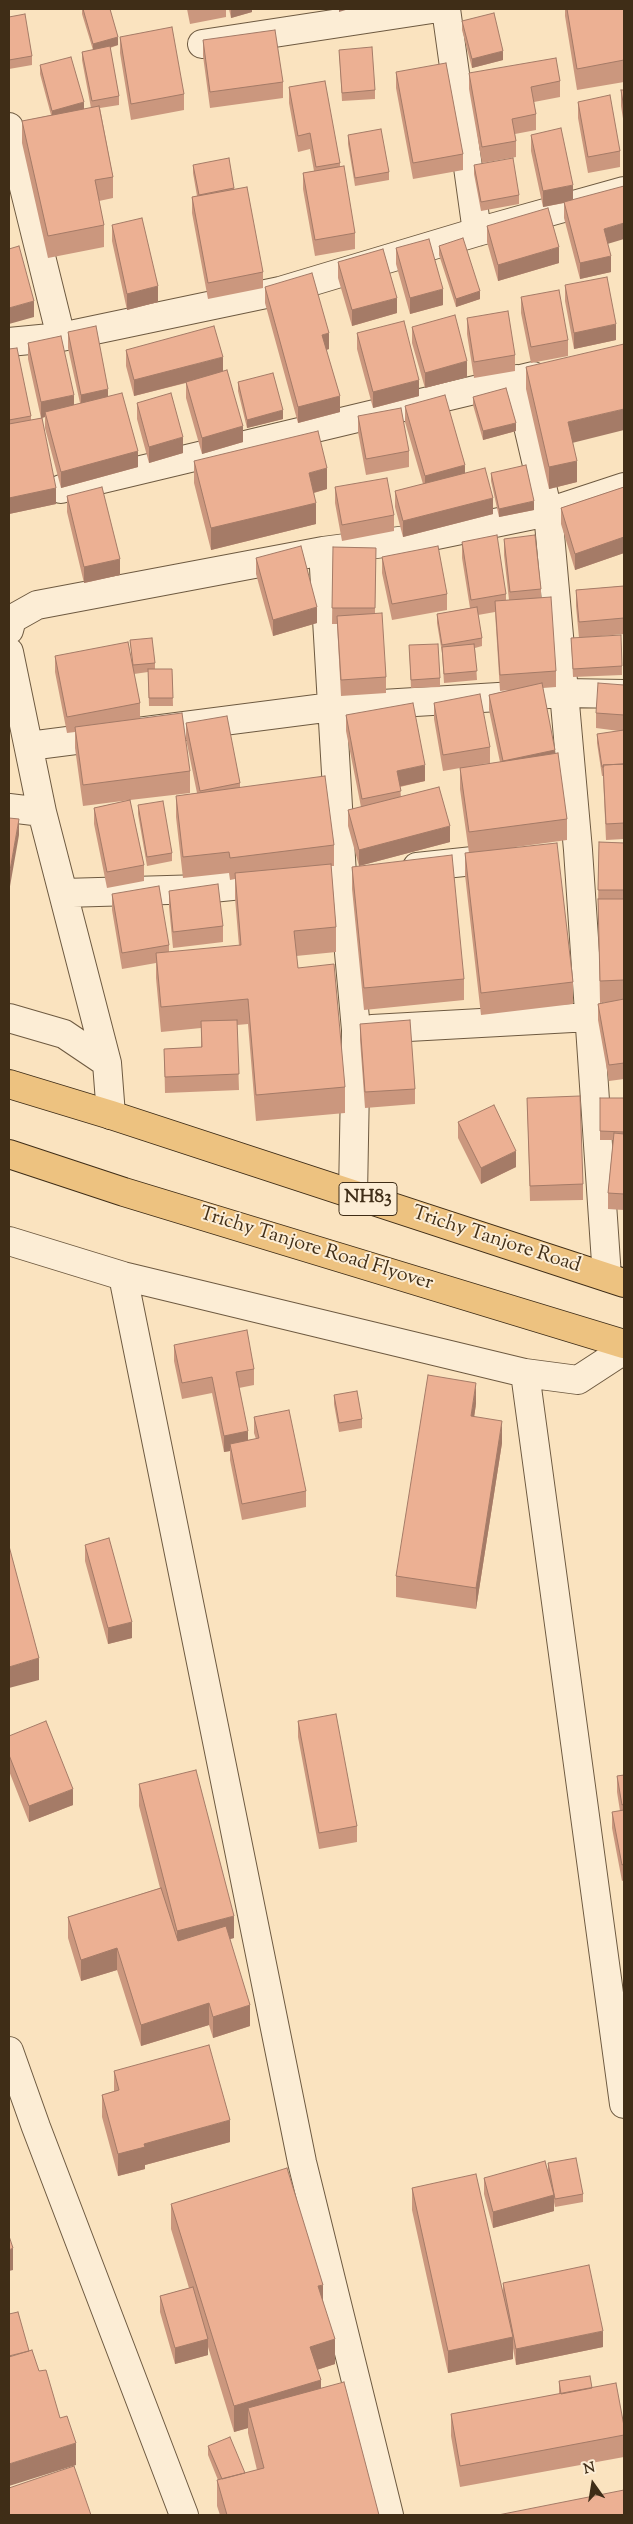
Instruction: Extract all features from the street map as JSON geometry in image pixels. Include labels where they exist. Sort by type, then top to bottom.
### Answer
[{"type":"highway","name":"NH83","points":[[9,1084],[112,1115]]},
{"type":"highway","name":"Trichy Tanjore Road","points":[[112,1115],[615,1280]]},
{"type":"highway","name":"Trichy Tanjore Road Flyover","points":[[9,1154],[512,1311],[624,1344]]},
{"type":"street","points":[[202,44],[432,9]]},
{"type":"street","points":[[446,9],[477,232]]},
{"type":"street","points":[[9,128],[61,337]]},
{"type":"street","points":[[9,342],[61,337],[280,292],[477,232],[624,191]]},
{"type":"street","points":[[61,489],[556,371]]},
{"type":"street","points":[[517,379],[548,512],[565,693],[590,1017],[615,1280]]},
{"type":"street","points":[[10,623],[37,605],[323,551],[422,538],[548,512],[624,487]]},
{"type":"street","points":[[323,551],[342,875],[356,1030],[353,1194]]},
{"type":"street","points":[[9,652],[42,812],[107,1063],[112,1115]]},
{"type":"street","points":[[29,746],[332,707],[565,693],[624,694]]},
{"type":"street","points":[[9,808],[42,812]]},
{"type":"street","points":[[64,893],[202,889],[578,850],[606,850]]},
{"type":"street","points":[[356,1030],[590,1017]]},
{"type":"street","points":[[9,1018],[64,1034],[107,1063]]},
{"type":"street","points":[[9,1241],[124,1276],[525,1373],[578,1380],[624,1350]]},
{"type":"street","points":[[124,1276],[302,2162],[389,2515]]},
{"type":"street","points":[[525,1373],[624,2104]]},
{"type":"street","points":[[9,2051],[36,2128],[184,2515]]},
{"type":"building","points":[[83,9],[110,9],[118,37],[93,44]]},
{"type":"building","points":[[567,9],[624,9],[624,60],[577,69]]},
{"type":"building","points":[[494,13],[503,51],[472,59],[462,21]]},
{"type":"building","points":[[25,14],[32,56],[9,60],[9,17]]},
{"type":"building","points":[[172,27],[184,94],[131,104],[120,37]]},
{"type":"building","points":[[275,30],[283,82],[210,92],[203,40]]},
{"type":"building","points":[[110,46],[119,96],[92,101],[82,52]]},
{"type":"building","points":[[372,47],[375,90],[342,93],[339,50]]},
{"type":"building","points":[[71,57],[84,102],[52,111],[40,65]]},
{"type":"building","points":[[556,58],[560,81],[531,87],[536,114],[512,119],[516,141],[482,147],[469,73]]},
{"type":"building","points":[[446,63],[463,154],[413,163],[396,72]]},
{"type":"building","points":[[325,81],[340,163],[316,167],[310,133],[298,136],[289,87]]},
{"type":"building","points":[[621,90],[624,90],[624,109]]},
{"type":"building","points":[[610,95],[620,151],[588,157],[578,102]]},
{"type":"building","points":[[99,106],[113,177],[95,180],[104,225],[48,236],[22,121]]},
{"type":"building","points":[[561,128],[573,185],[543,191],[531,135]]},
{"type":"building","points":[[381,129],[389,172],[355,178],[348,135]]},
{"type":"building","points":[[229,158],[234,188],[199,195],[193,165]]},
{"type":"building","points":[[513,158],[519,195],[481,202],[474,165]]},
{"type":"building","points":[[344,166],[355,233],[315,240],[303,173]]},
{"type":"building","points":[[624,186],[624,223],[604,229],[611,256],[580,263],[564,202]]},
{"type":"building","points":[[247,187],[263,272],[208,283],[192,197]]},
{"type":"building","points":[[548,208],[559,247],[498,265],[487,226]]},
{"type":"building","points":[[142,218],[158,286],[127,294],[112,225]]},
{"type":"building","points":[[463,238],[480,291],[456,299],[439,246]]},
{"type":"building","points":[[429,239],[443,289],[410,298],[396,248]]},
{"type":"building","points":[[19,246],[34,301],[9,308],[9,249]]},
{"type":"building","points":[[383,249],[397,298],[352,310],[338,262]]},
{"type":"building","points":[[312,273],[329,333],[322,335],[340,396],[298,407],[265,287]]},
{"type":"building","points":[[607,277],[616,324],[574,333],[565,285]]},
{"type":"building","points":[[559,290],[568,340],[531,347],[521,297]]},
{"type":"building","points":[[508,311],[515,355],[474,362],[467,318]]},
{"type":"building","points":[[455,315],[467,361],[425,373],[412,327]]},
{"type":"building","points":[[404,321],[419,380],[373,392],[357,333]]},
{"type":"building","points":[[96,326],[108,389],[81,395],[68,332]]},
{"type":"building","points":[[214,326],[223,357],[134,380],[126,350]]},
{"type":"building","points":[[61,336],[74,395],[41,402],[28,343]]},
{"type":"building","points":[[624,344],[624,409],[568,422],[577,461],[549,467],[526,367]]},
{"type":"building","points":[[17,348],[31,416],[9,420],[9,349]]},
{"type":"building","points":[[227,370],[243,426],[202,438],[186,382]]},
{"type":"building","points":[[273,373],[283,410],[247,420],[238,382]]},
{"type":"building","points":[[506,388],[516,423],[483,431],[473,397]]},
{"type":"building","points":[[122,393],[138,451],[61,472],[45,412]]},
{"type":"building","points":[[171,393],[183,437],[149,447],[137,403]]},
{"type":"building","points":[[445,395],[465,465],[425,476],[405,406]]},
{"type":"building","points":[[401,408],[409,451],[366,459],[358,416]]},
{"type":"building","points":[[42,418],[56,488],[9,498],[9,424]]},
{"type":"building","points":[[318,431],[327,468],[309,473],[316,503],[211,528],[194,461]]},
{"type":"building","points":[[526,465],[534,501],[499,509],[491,473]]},
{"type":"building","points":[[485,468],[493,498],[403,521],[395,491]]},
{"type":"building","points":[[387,478],[394,515],[342,525],[335,487]]},
{"type":"building","points":[[102,487],[120,559],[84,567],[67,496]]},
{"type":"building","points":[[624,487],[624,537],[575,554],[561,508]]},
{"type":"building","points":[[497,535],[506,594],[471,600],[462,542]]},
{"type":"building","points":[[535,535],[541,589],[510,592],[504,539]]},
{"type":"building","points":[[301,546],[317,607],[273,620],[256,558]]},
{"type":"building","points":[[438,546],[447,594],[392,604],[382,557]]},
{"type":"building","points":[[333,547],[376,548],[375,608],[332,608]]},
{"type":"building","points":[[624,586],[624,618],[579,622],[576,590]]},
{"type":"building","points":[[551,597],[556,671],[500,675],[495,601]]},
{"type":"building","points":[[477,607],[482,638],[442,645],[437,614]]},
{"type":"building","points":[[382,613],[386,677],[341,680],[337,616]]},
{"type":"building","points":[[621,635],[622,666],[573,669],[571,638]]},
{"type":"building","points":[[152,638],[155,663],[133,665],[130,640]]},
{"type":"building","points":[[128,642],[140,703],[67,717],[55,656]]},
{"type":"building","points":[[438,644],[440,678],[411,680],[409,645]]},
{"type":"building","points":[[474,644],[477,671],[444,674],[442,647]]},
{"type":"building","points":[[148,669],[172,669],[173,698],[149,698]]},
{"type":"building","points":[[542,683],[555,750],[503,761],[489,695]]},
{"type":"building","points":[[598,683],[624,685],[624,715],[596,713]]},
{"type":"building","points":[[480,694],[490,747],[443,755],[434,703]]},
{"type":"building","points":[[413,703],[425,765],[397,771],[401,791],[362,799],[346,715]]},
{"type":"building","points":[[182,713],[190,771],[83,785],[75,727]]},
{"type":"building","points":[[227,716],[240,783],[200,791],[186,723]]},
{"type":"building","points":[[624,730],[624,764],[603,765],[604,767],[602,767],[597,734]]},
{"type":"building","points":[[558,753],[567,819],[469,832],[460,768]]},
{"type":"building","points":[[624,764],[624,823],[606,824],[603,765]]},
{"type":"building","points":[[325,776],[334,845],[230,858],[229,852],[183,857],[176,796]]},
{"type":"building","points":[[439,787],[450,826],[359,850],[348,810]]},
{"type":"building","points":[[130,800],[144,865],[107,872],[94,808]]},
{"type":"building","points":[[163,801],[172,853],[147,857],[138,805]]},
{"type":"building","points":[[9,818],[19,819],[9,876]]},
{"type":"building","points":[[599,842],[624,843],[624,890],[598,890]]},
{"type":"building","points":[[557,843],[573,982],[481,993],[465,853]]},
{"type":"building","points":[[452,855],[464,979],[364,988],[352,867]]},
{"type":"building","points":[[331,864],[336,927],[294,931],[298,968],[334,964],[345,1087],[256,1095],[248,999],[161,1007],[156,953],[241,945],[235,873]]},
{"type":"building","points":[[218,884],[223,926],[173,932],[169,891]]},
{"type":"building","points":[[159,886],[169,945],[122,953],[112,894]]},
{"type":"building","points":[[598,899],[624,899],[624,980],[600,981]]},
{"type":"building","points":[[624,999],[624,1063],[609,1065],[598,1004]]},
{"type":"building","points":[[237,1020],[239,1074],[165,1077],[164,1049],[202,1047],[201,1021]]},
{"type":"building","points":[[410,1020],[415,1089],[365,1092],[360,1024]]},
{"type":"building","points":[[580,1096],[583,1184],[530,1186],[527,1098]]},
{"type":"building","points":[[600,1098],[624,1098],[624,1132],[600,1131]]},
{"type":"building","points":[[494,1105],[516,1151],[481,1168],[458,1122]]},
{"type":"building","points":[[614,1133],[624,1134],[624,1194],[608,1193]]},
{"type":"building","points":[[247,1330],[254,1369],[236,1372],[248,1431],[224,1436],[212,1377],[182,1383],[174,1345]]},
{"type":"building","points":[[428,1375],[476,1383],[471,1416],[502,1421],[476,1588],[396,1576]]},
{"type":"building","points":[[357,1391],[362,1419],[339,1423],[334,1395]]},
{"type":"building","points":[[289,1410],[306,1491],[242,1504],[230,1444],[259,1438],[254,1417]]},
{"type":"building","points":[[109,1538],[132,1622],[108,1628],[85,1545]]},
{"type":"building","points":[[9,1546],[39,1658],[9,1667]]},
{"type":"building","points":[[336,1714],[357,1826],[319,1833],[298,1721]]},
{"type":"building","points":[[46,1721],[73,1789],[29,1806],[9,1755],[9,1736]]},
{"type":"building","points":[[196,1770],[234,1916],[177,1931],[139,1784]]},
{"type":"building","points":[[624,1775],[624,1804],[622,1805],[617,1776]]},
{"type":"building","points":[[624,1810],[624,1864],[622,1865],[612,1812]]},
{"type":"building","points":[[161,1888],[178,1941],[226,1926],[250,2005],[213,2017],[209,2003],[141,2025],[117,1948],[81,1960],[68,1917]]},
{"type":"building","points":[[209,2045],[230,2120],[144,2144],[145,2147],[118,2154],[102,2095],[119,2090],[114,2071]]},
{"type":"building","points":[[576,2158],[583,2194],[555,2199],[548,2163]]},
{"type":"building","points":[[545,2161],[554,2195],[493,2212],[484,2178]]},
{"type":"building","points":[[287,2168],[323,2285],[318,2286],[335,2339],[310,2347],[321,2380],[234,2406],[171,2204]]},
{"type":"building","points":[[476,2174],[513,2337],[448,2351],[412,2188]]},
{"type":"building","points":[[9,2236],[13,2248],[9,2250]]},
{"type":"building","points":[[589,2265],[603,2331],[516,2349],[503,2283]]},
{"type":"building","points":[[193,2287],[208,2339],[175,2348],[160,2296]]},
{"type":"building","points":[[18,2312],[29,2351],[9,2356],[9,2314]]},
{"type":"building","points":[[32,2350],[39,2371],[46,2370],[60,2418],[67,2416],[76,2443],[9,2464],[9,2357]]},
{"type":"building","points":[[590,2376],[592,2388],[561,2394],[559,2381]]},
{"type":"building","points":[[344,2382],[379,2515],[227,2515],[217,2480],[264,2468],[248,2408]]},
{"type":"building","points":[[616,2383],[624,2435],[460,2466],[451,2414]]},
{"type":"building","points":[[230,2437],[245,2473],[222,2479],[208,2446]]},
{"type":"building","points":[[74,2466],[91,2515],[9,2515],[9,2488]]},
{"type":"building","points":[[624,2490],[624,2515],[498,2515]]}]
